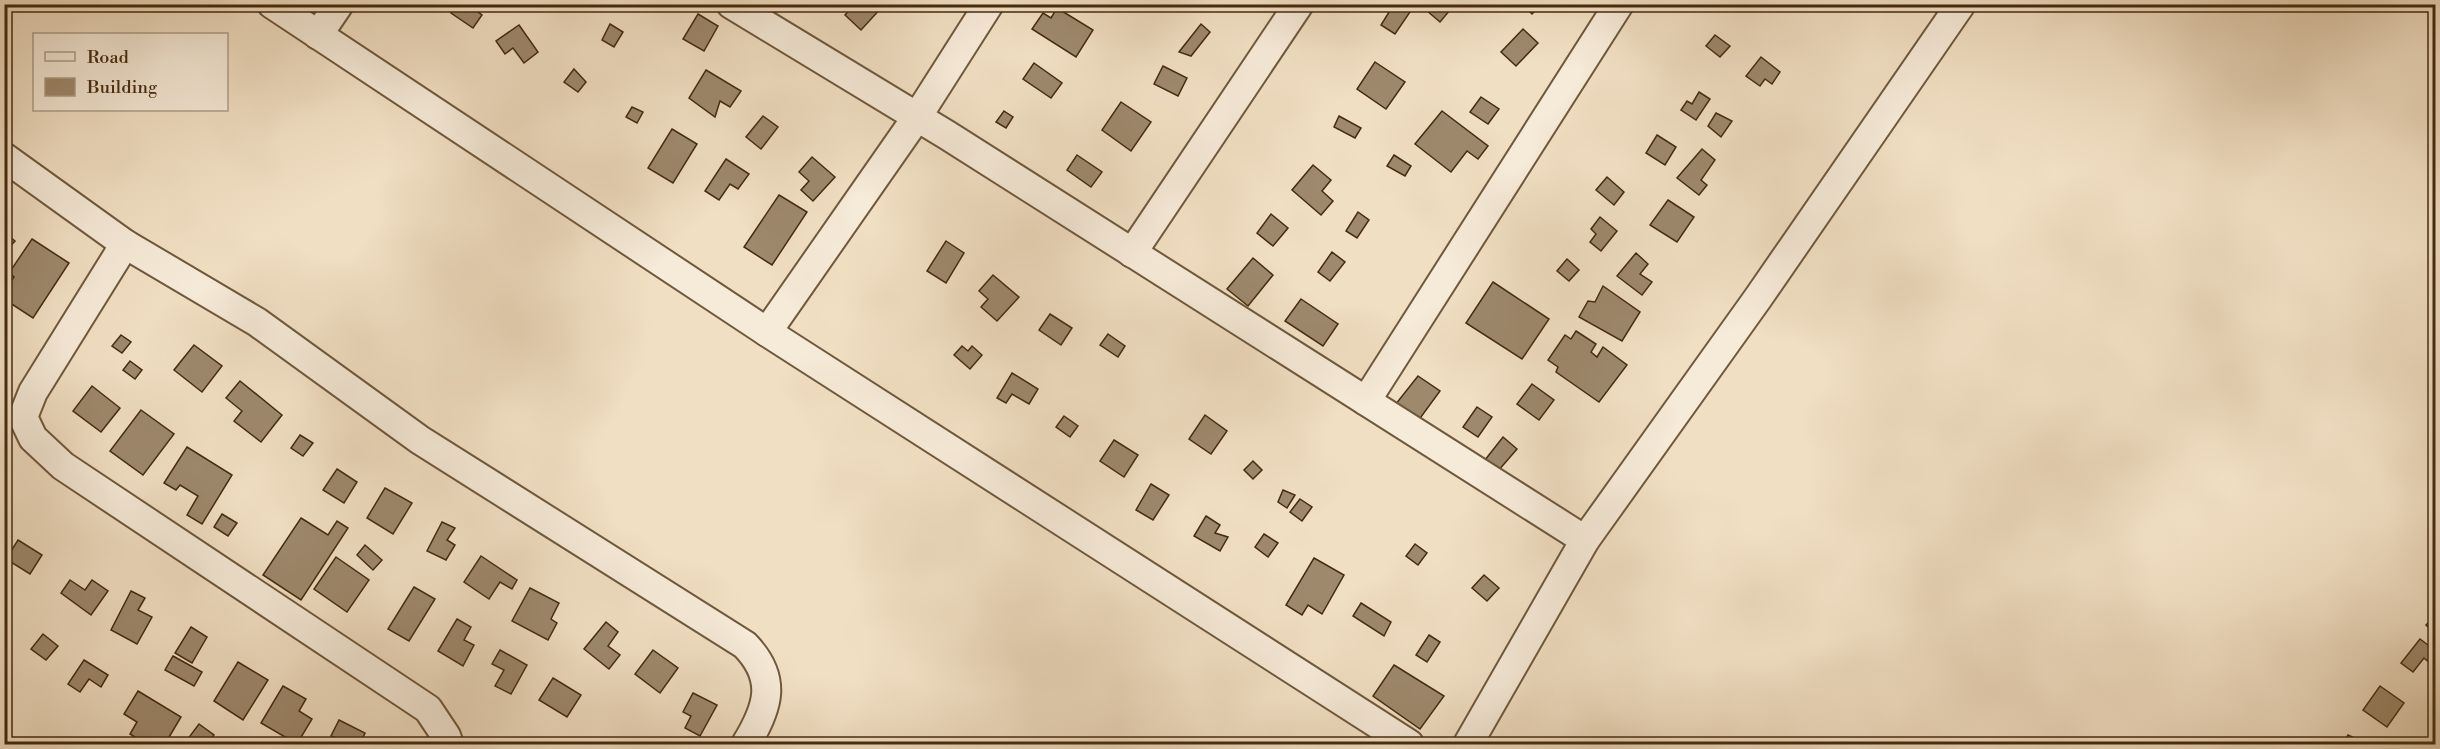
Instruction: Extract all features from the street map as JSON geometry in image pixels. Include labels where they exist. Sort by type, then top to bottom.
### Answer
[{"type":"street","points":[[272,4],[767,332],[1409,744]]},
{"type":"street","points":[[318,35],[339,4]]},
{"type":"street","points":[[731,4],[917,117],[1585,540]]},
{"type":"street","points":[[767,332],[917,117],[989,4]]},
{"type":"street","points":[[1132,253],[1299,4]]},
{"type":"street","points":[[1366,401],[1618,4]]},
{"type":"street","points":[[1468,744],[1585,540],[1758,298],[1960,4]]},
{"type":"street","points":[[4,157],[125,244],[257,322],[420,440],[745,645],[758,659],[768,692],[761,717],[746,744]]},
{"type":"street","points":[[125,244],[33,392],[23,417],[33,438],[63,466],[428,709],[449,744]]},
{"type":"building","points":[[456,4],[467,4],[482,15],[473,28],[451,13]]},
{"type":"building","points":[[855,4],[879,4],[882,7],[861,30],[845,15]]},
{"type":"building","points":[[1394,4],[1399,4],[1410,12],[1395,34],[1381,25]]},
{"type":"building","points":[[1419,4],[1455,4],[1440,22]]},
{"type":"building","points":[[1522,4],[1539,4],[1540,6],[1532,14]]},
{"type":"building","points":[[1057,8],[1093,30],[1076,57],[1032,29],[1043,13],[1051,18]]},
{"type":"building","points":[[698,14],[718,26],[704,51],[683,39]]},
{"type":"building","points":[[610,24],[623,32],[614,47],[602,40]]},
{"type":"building","points":[[1201,24],[1210,32],[1191,56],[1179,52]]},
{"type":"building","points":[[519,25],[538,52],[524,63],[513,48],[505,54],[496,41]]},
{"type":"building","points":[[1523,29],[1538,43],[1516,66],[1501,52]]},
{"type":"building","points":[[1715,35],[1730,46],[1720,57],[1706,46]]},
{"type":"building","points":[[1761,57],[1780,72],[1772,84],[1765,79],[1760,86],[1746,76]]},
{"type":"building","points":[[1375,62],[1405,82],[1386,109],[1357,89]]},
{"type":"building","points":[[1034,63],[1062,83],[1051,98],[1023,79]]},
{"type":"building","points":[[1163,66],[1187,78],[1178,96],[1154,84]]},
{"type":"building","points":[[574,69],[586,82],[578,92],[564,82]]},
{"type":"building","points":[[706,70],[741,91],[730,107],[720,101],[715,117],[689,98]]},
{"type":"building","points":[[1699,92],[1710,99],[1696,120],[1681,110],[1687,101],[1692,104]]},
{"type":"building","points":[[1481,97],[1499,109],[1488,124],[1470,112]]},
{"type":"building","points":[[1121,102],[1151,122],[1131,151],[1102,130]]},
{"type":"building","points":[[632,107],[643,112],[637,123],[626,117]]},
{"type":"building","points":[[1004,111],[1013,117],[1006,128],[996,122]]},
{"type":"building","points":[[1442,111],[1488,146],[1478,159],[1467,151],[1451,172],[1415,144]]},
{"type":"building","points":[[1716,113],[1732,121],[1721,137],[1708,126]]},
{"type":"building","points":[[763,116],[778,127],[761,149],[746,137]]},
{"type":"building","points":[[1339,116],[1361,128],[1355,138],[1334,127]]},
{"type":"building","points":[[672,129],[697,144],[673,183],[648,168]]},
{"type":"building","points":[[1657,135],[1676,147],[1665,165],[1646,153]]},
{"type":"building","points":[[1702,149],[1715,160],[1701,180],[1707,185],[1699,195],[1677,178]]},
{"type":"building","points":[[1077,155],[1102,172],[1091,187],[1067,170]]},
{"type":"building","points":[[1394,155],[1411,166],[1405,176],[1387,166]]},
{"type":"building","points":[[812,157],[835,177],[813,201],[801,190],[809,181],[799,172]]},
{"type":"building","points":[[726,159],[749,174],[738,189],[730,184],[719,200],[705,191]]},
{"type":"building","points":[[1313,165],[1331,180],[1322,191],[1333,201],[1321,215],[1292,190]]},
{"type":"building","points":[[1607,177],[1624,192],[1614,205],[1596,190]]},
{"type":"building","points":[[779,195],[807,212],[772,265],[744,247]]},
{"type":"building","points":[[1668,200],[1694,217],[1677,242],[1650,225]]},
{"type":"building","points":[[1358,212],[1369,220],[1357,238],[1346,231]]},
{"type":"building","points":[[1271,214],[1288,228],[1273,246],[1257,233]]},
{"type":"building","points":[[1600,217],[1617,231],[1601,251],[1590,242],[1596,234],[1591,229]]},
{"type":"building","points":[[4,232],[15,241],[4,253]]},
{"type":"building","points":[[32,239],[69,263],[33,318],[4,299],[4,292],[14,277],[9,273]]},
{"type":"building","points":[[946,241],[964,253],[946,283],[927,271]]},
{"type":"building","points":[[1332,252],[1345,262],[1330,281],[1318,272]]},
{"type":"building","points":[[1636,253],[1648,264],[1640,274],[1652,282],[1642,295],[1617,276]]},
{"type":"building","points":[[1253,258],[1273,275],[1248,306],[1227,289]]},
{"type":"building","points":[[1567,259],[1579,270],[1569,281],[1557,271]]},
{"type":"building","points":[[993,275],[1019,297],[997,321],[981,307],[988,299],[979,291]]},
{"type":"building","points":[[1493,282],[1549,319],[1522,359],[1466,323]]},
{"type":"building","points":[[1603,286],[1640,312],[1622,341],[1579,317],[1588,301],[1595,302]]},
{"type":"building","points":[[1301,299],[1338,324],[1323,346],[1285,321]]},
{"type":"building","points":[[1050,314],[1072,328],[1061,345],[1039,330]]},
{"type":"building","points":[[1576,331],[1596,344],[1591,352],[1597,357],[1603,347],[1627,365],[1599,402],[1556,372],[1558,367],[1548,360],[1565,335],[1571,339]]},
{"type":"building","points":[[1108,334],[1125,346],[1118,357],[1100,345]]},
{"type":"building","points":[[121,335],[131,342],[122,353],[112,346]]},
{"type":"building","points":[[194,345],[222,366],[202,392],[174,370]]},
{"type":"building","points":[[962,346],[968,351],[972,346],[982,355],[970,369],[954,355]]},
{"type":"building","points":[[130,361],[142,370],[135,379],[123,370]]},
{"type":"building","points":[[1012,373],[1038,389],[1029,404],[1012,394],[1006,403],[997,398]]},
{"type":"building","points":[[1418,376],[1440,391],[1418,421],[1395,405]]},
{"type":"building","points":[[240,381],[282,415],[261,442],[234,421],[242,411],[226,398]]},
{"type":"building","points":[[1532,384],[1554,400],[1539,420],[1517,404]]},
{"type":"building","points":[[92,386],[120,408],[101,432],[73,411]]},
{"type":"building","points":[[1477,407],[1492,417],[1478,437],[1463,427]]},
{"type":"building","points":[[141,410],[174,434],[143,475],[110,451]]},
{"type":"building","points":[[1205,415],[1227,431],[1211,454],[1189,439]]},
{"type":"building","points":[[1064,416],[1078,426],[1070,437],[1056,427]]},
{"type":"building","points":[[300,435],[313,443],[303,456],[291,448]]},
{"type":"building","points":[[1503,437],[1517,449],[1498,471],[1485,460]]},
{"type":"building","points":[[1114,440],[1138,455],[1124,477],[1100,461]]},
{"type":"building","points":[[187,447],[232,475],[202,524],[187,515],[198,496],[180,485],[176,490],[164,483]]},
{"type":"building","points":[[1253,461],[1262,470],[1253,479],[1244,470]]},
{"type":"building","points":[[337,469],[357,482],[344,503],[323,490]]},
{"type":"building","points":[[1151,484],[1169,495],[1153,520],[1136,510]]},
{"type":"building","points":[[385,488],[412,503],[393,534],[367,518]]},
{"type":"building","points":[[1283,490],[1295,495],[1287,508],[1278,502]]},
{"type":"building","points":[[1300,499],[1312,507],[1302,521],[1290,512]]},
{"type":"building","points":[[222,514],[237,523],[228,536],[214,527]]},
{"type":"building","points":[[1206,516],[1220,525],[1215,533],[1228,537],[1220,551],[1194,536]]},
{"type":"building","points":[[301,518],[328,535],[337,521],[348,528],[301,600],[263,575]]},
{"type":"building","points":[[442,522],[455,528],[447,540],[455,545],[446,560],[427,551]]},
{"type":"building","points":[[1264,534],[1278,543],[1268,557],[1255,547]]},
{"type":"building","points":[[18,540],[42,555],[30,574],[6,559]]},
{"type":"building","points":[[1415,544],[1427,553],[1418,565],[1406,556]]},
{"type":"building","points":[[365,545],[382,560],[373,570],[357,555]]},
{"type":"building","points":[[481,556],[517,580],[512,589],[500,582],[489,599],[464,582]]},
{"type":"building","points":[[336,557],[369,580],[347,612],[314,589]]},
{"type":"building","points":[[1314,558],[1344,575],[1322,614],[1308,605],[1302,615],[1286,605]]},
{"type":"building","points":[[1484,575],[1499,588],[1487,601],[1472,588]]},
{"type":"building","points":[[70,580],[85,590],[92,580],[108,591],[91,615],[61,593]]},
{"type":"building","points":[[414,587],[435,599],[409,641],[388,629]]},
{"type":"building","points":[[530,588],[559,603],[551,619],[557,623],[548,640],[512,621]]},
{"type":"building","points":[[131,591],[145,598],[138,610],[152,617],[137,644],[111,630]]},
{"type":"building","points":[[1361,603],[1391,622],[1384,636],[1353,616]]},
{"type":"building","points":[[2436,615],[2436,635],[2426,625]]},
{"type":"building","points":[[457,619],[471,627],[464,640],[474,645],[463,666],[438,651]]},
{"type":"building","points":[[606,622],[618,632],[608,646],[620,655],[609,669],[584,649]]},
{"type":"building","points":[[191,627],[207,637],[192,663],[175,653]]},
{"type":"building","points":[[43,634],[58,646],[46,660],[31,649]]},
{"type":"building","points":[[1429,635],[1440,642],[1427,662],[1416,655]]},
{"type":"building","points":[[2420,639],[2436,651],[2436,663],[2433,666],[2424,658],[2413,672],[2401,663]]},
{"type":"building","points":[[500,650],[527,665],[511,694],[495,686],[504,670],[492,664]]},
{"type":"building","points":[[653,650],[678,668],[660,693],[635,674]]},
{"type":"building","points":[[173,656],[202,672],[194,686],[165,670]]},
{"type":"building","points":[[84,660],[108,675],[101,687],[89,679],[80,692],[68,684]]},
{"type":"building","points":[[238,662],[268,680],[243,720],[214,701]]},
{"type":"building","points":[[1394,665],[1444,696],[1420,729],[1373,696]]},
{"type":"building","points":[[553,678],[581,695],[567,717],[539,700]]},
{"type":"building","points":[[283,686],[306,699],[299,711],[312,719],[297,744],[261,723]]},
{"type":"building","points":[[2380,686],[2404,703],[2387,727],[2363,710]]},
{"type":"building","points":[[138,691],[181,717],[165,744],[146,744],[130,734],[137,722],[124,714]]},
{"type":"building","points":[[693,693],[717,705],[700,736],[685,728],[691,716],[683,712]]},
{"type":"building","points":[[339,720],[365,733],[360,744],[348,744],[331,736]]},
{"type":"building","points":[[199,724],[214,735],[207,744],[192,744],[187,740]]},
{"type":"building","points":[[2348,735],[2361,741],[2359,744],[2343,744]]}]
